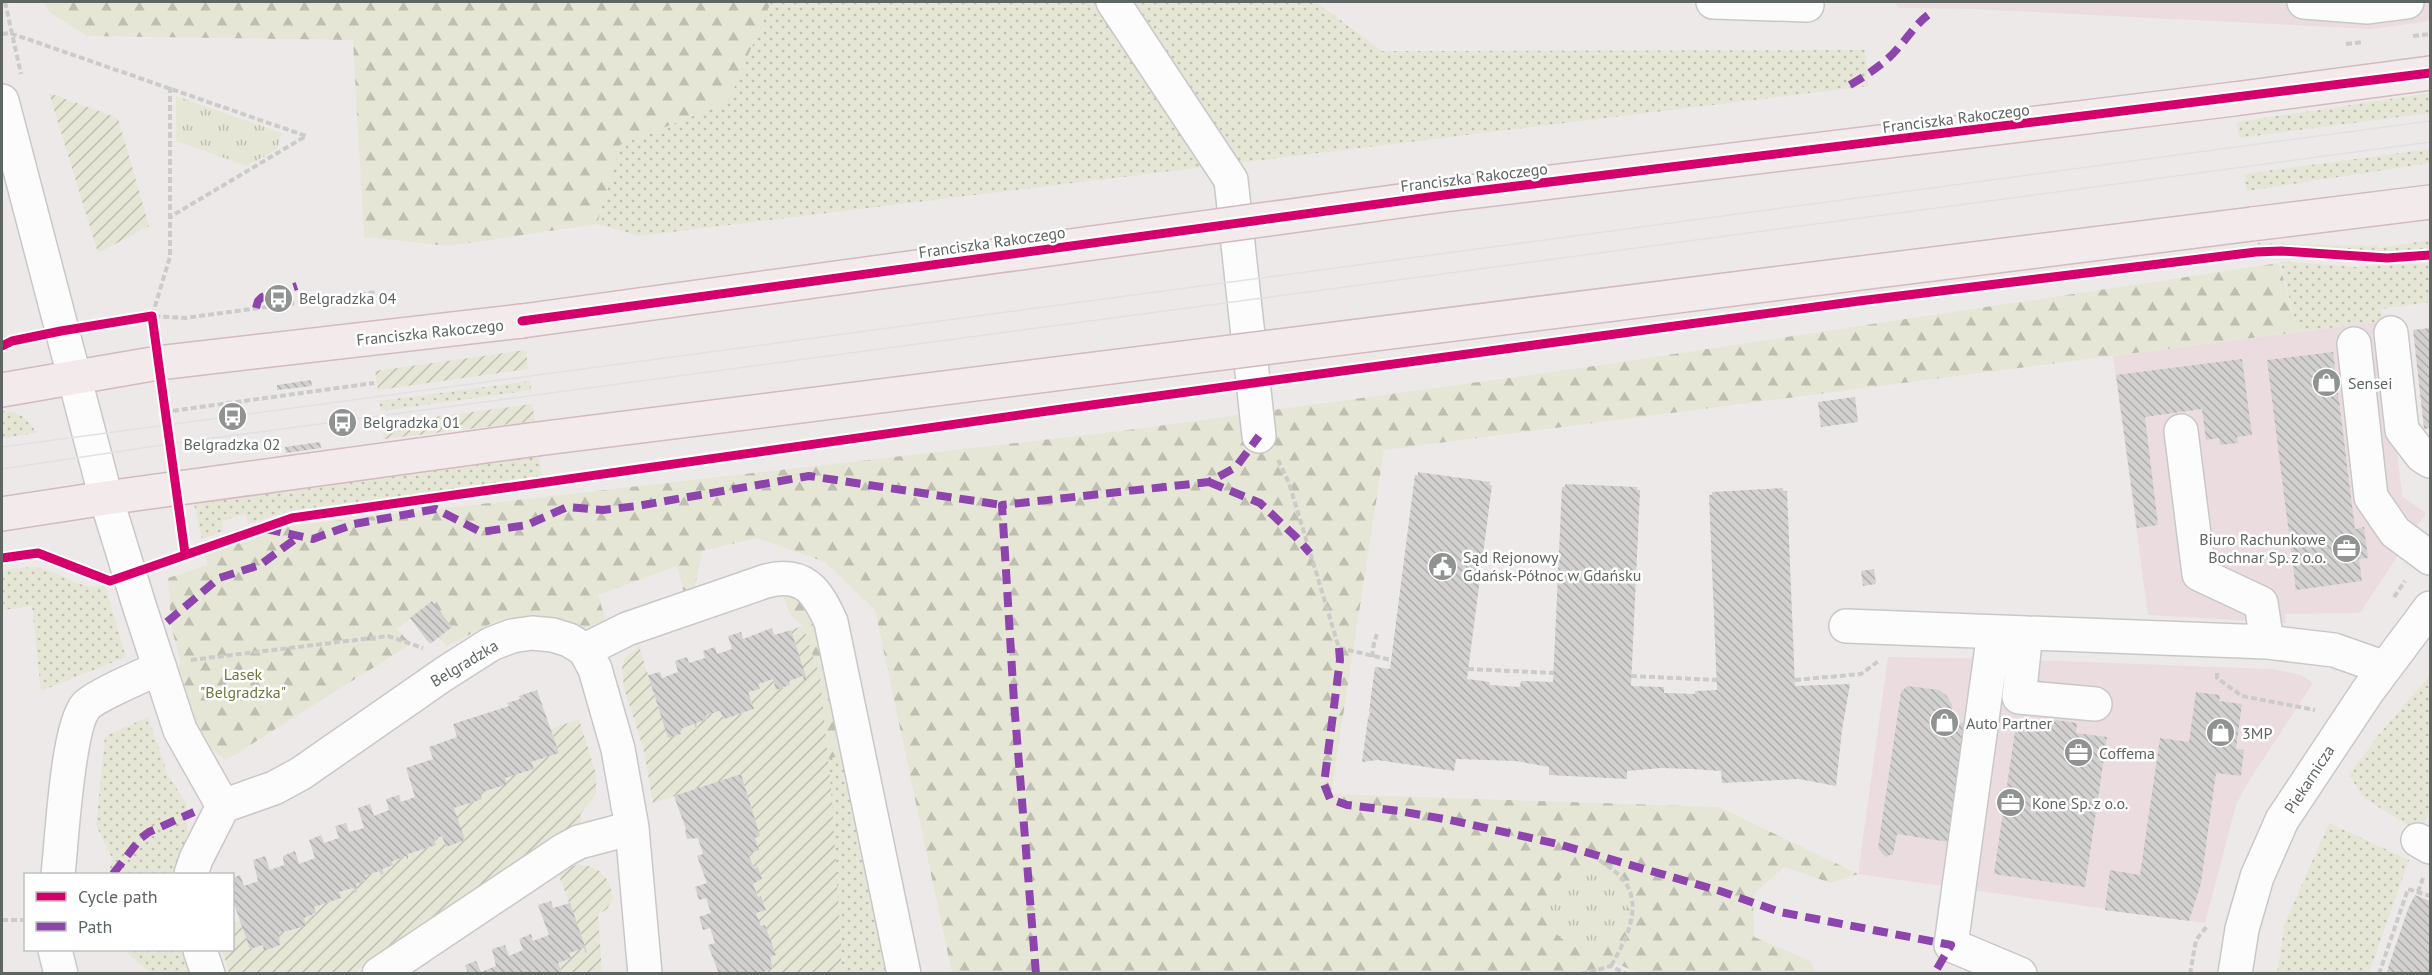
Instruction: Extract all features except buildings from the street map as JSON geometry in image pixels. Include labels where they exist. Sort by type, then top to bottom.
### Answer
[{"type":"main road","name":"Franciszka Rakoczego","points":[[2,390],[194,359],[522,321],[1444,195],[2430,73]]},
{"type":"main road","points":[[2,514],[537,439],[2430,202]]},
{"type":"street","points":[[1113,2],[1231,180],[1259,436]]},
{"type":"street","points":[[1713,2],[1806,5]]},
{"type":"street","points":[[2304,2],[2368,7],[2408,2]]},
{"type":"street","points":[[2,101],[106,498],[173,664],[180,730],[223,806],[191,873]]},
{"type":"street","points":[[2391,333],[2402,430],[2421,456],[2430,461]]},
{"type":"street","points":[[2354,344],[2371,497],[2396,532],[2427,556]]},
{"type":"street","points":[[2181,431],[2199,574],[2261,603],[2266,642]]},
{"type":"street","points":[[645,974],[632,828],[618,749],[595,669],[585,650],[627,629],[782,577],[808,585],[822,603],[831,622],[904,974]]},
{"type":"street","name":"Piekarnicza","points":[[2235,974],[2242,929],[2257,877],[2282,820],[2308,778],[2430,608]]},
{"type":"street","points":[[1846,626],[2266,642],[2334,650],[2385,668]]},
{"type":"street","points":[[1994,632],[1951,945],[2020,974]]},
{"type":"street","name":"Belgradzka","points":[[223,806],[274,788],[300,774],[491,644],[512,636],[532,633],[553,635],[570,640],[585,650]]},
{"type":"street","points":[[2026,633],[2019,697],[2096,704]]},
{"type":"street","points":[[58,873],[70,759],[78,722],[86,705],[173,664]]},
{"type":"street","points":[[379,974],[564,850],[579,842],[632,828]]},
{"type":"street","points":[[55,951],[61,974]]},
{"type":"street","points":[[200,951],[208,974]]},
{"type":"path","points":[[5,2],[10,33]]},
{"type":"path","points":[[2,34],[10,33],[306,136],[170,217]]},
{"type":"path","points":[[170,87],[170,257],[152,316],[185,318],[377,292]]},
{"type":"path","points":[[164,412],[374,383]]},
{"type":"path","points":[[1259,436],[1276,458],[1290,483],[1339,648],[1391,660]]},
{"type":"path","points":[[2388,606],[2427,556]]},
{"type":"path","points":[[1372,657],[1377,634]]},
{"type":"path","points":[[173,664],[388,636],[433,652],[444,674]]},
{"type":"path","points":[[1468,669],[1554,673]]},
{"type":"path","points":[[1795,680],[1861,674],[1869,670]]},
{"type":"path","points":[[2217,670],[2217,678],[2242,696],[2318,711]]},
{"type":"path","points":[[1631,676],[1717,680]]},
{"type":"path","points":[[1592,855],[1624,880],[1632,900],[1633,908],[1626,939],[1611,966]]},
{"type":"path","points":[[2379,974],[2408,889],[2430,896]]},
{"type":"path","points":[[2,920],[24,920]]},
{"type":"path","points":[[1581,974],[1611,966],[1626,974]]},
{"type":"shaded area","points":[[1894,2],[2430,2],[2430,21],[2372,29],[1974,9],[1899,8]]},
{"type":"shaded area","points":[[2383,321],[2402,496],[2426,513],[2360,613],[2285,614],[2286,623],[2148,615],[2113,356]]},
{"type":"shaded area","points":[[1888,657],[2272,669],[2301,675],[2313,683],[2247,784],[2236,805],[2205,923],[1858,874]]},
{"type":"green space","points":[[45,2],[771,2],[728,102],[620,145],[597,224],[449,246],[364,237],[353,40],[87,36],[48,11]]},
{"type":"green space","points":[[771,2],[1316,2],[1382,51],[1865,50],[1868,86],[639,236],[597,224],[620,145],[728,102]]},
{"type":"green space","points":[[49,93],[118,118],[149,226],[98,253]]},
{"type":"green space","points":[[2430,93],[2430,113],[2239,138],[2237,122]]},
{"type":"green space","points":[[176,96],[282,133],[277,149],[247,166],[176,141]]},
{"type":"green space","points":[[2430,149],[2430,163],[2247,191],[2244,174]]},
{"type":"green space","points":[[2430,240],[2430,249],[2359,253],[2256,247],[2255,243],[2369,246],[2378,244],[2379,248]]},
{"type":"green space","points":[[2280,261],[2356,267],[2430,263],[2430,302],[2381,309],[2383,321],[2298,332]]},
{"type":"green space","name":"Lasek \"Belgradzka\"","points":[[2279,263],[2298,332],[1384,450],[1331,794],[1719,807],[1858,874],[1831,883],[1784,867],[1753,895],[1754,937],[1810,961],[1816,973],[1639,973],[1615,963],[1599,974],[952,973],[875,610],[825,562],[757,538],[702,551],[695,586],[684,594],[677,566],[598,595],[607,625],[584,628],[539,615],[494,622],[447,646],[439,637],[452,627],[432,602],[397,629],[411,644],[226,760],[202,742],[178,666],[181,664],[171,625],[168,578],[207,565],[204,552],[288,526],[1121,431],[1574,369]]},
{"type":"green space","points":[[526,350],[528,369],[378,390],[375,371]]},
{"type":"green space","points":[[530,381],[531,390],[381,411],[379,401]]},
{"type":"green space","points":[[532,404],[535,421],[384,439],[382,424]]},
{"type":"green space","points":[[2,411],[22,416],[36,433],[2,438]]},
{"type":"green space","points":[[539,456],[542,477],[289,511],[248,524],[245,514],[222,521],[224,531],[202,539],[194,504]]},
{"type":"green space","points":[[32,567],[77,583],[95,587],[105,586],[126,657],[41,691],[32,606],[2,610],[2,570]]},
{"type":"green space","points":[[793,593],[814,616],[846,754],[828,759],[820,677],[803,626],[790,614],[783,596]]},
{"type":"green space","points":[[803,626],[820,677],[831,788],[841,973],[757,973],[773,968],[770,957],[775,955],[765,925],[761,926],[756,913],[766,909],[762,896],[758,897],[753,884],[762,879],[758,867],[754,868],[748,854],[759,850],[755,838],[760,836],[741,774],[653,803],[644,751],[624,688],[622,668],[625,658],[639,646],[668,738],[681,734],[680,729],[694,724],[695,729],[698,729],[696,723],[707,719],[706,715],[720,711],[724,719],[754,710],[748,692],[759,689],[758,684],[773,679],[777,690],[790,685],[789,681],[803,676],[804,680],[807,680],[791,630]]},
{"type":"green space","points":[[2430,675],[2430,811],[2419,832],[2364,798],[2349,775],[2380,733]]},
{"type":"green space","points":[[148,717],[168,775],[186,803],[188,835],[178,873],[109,873],[112,858],[96,825],[105,736]]},
{"type":"green space","points":[[579,719],[596,774],[596,794],[580,815],[582,821],[354,973],[229,973],[222,951],[234,951],[234,923],[240,920],[250,949],[263,945],[265,950],[280,945],[279,933],[306,926],[304,918],[316,914],[314,907],[340,898],[339,892],[353,888],[355,893],[357,892],[356,884],[367,880],[365,876],[379,871],[381,875],[384,875],[382,869],[393,865],[392,861],[406,856],[408,860],[408,854],[435,845],[434,839],[442,836],[446,847],[465,840],[454,808],[481,799],[480,793],[505,778],[533,769],[531,762],[559,753],[551,729]]},
{"type":"green space","points":[[846,754],[887,973],[841,973],[828,759]]},
{"type":"green space","points":[[2329,823],[2409,860],[2369,973],[2277,973],[2285,923]]},
{"type":"green space","points":[[578,864],[593,867],[603,874],[613,898],[607,909],[598,914],[602,973],[562,973],[558,963],[571,958],[569,953],[584,948],[585,953],[587,952],[558,873]]},
{"type":"green space","points":[[1587,868],[1602,871],[1615,880],[1624,893],[1627,908],[1624,923],[1615,936],[1602,945],[1587,948],[1572,945],[1559,936],[1550,923],[1547,908],[1550,893],[1559,880],[1572,871]]},
{"type":"green space","points":[[125,951],[185,951],[193,973],[151,973]]},
{"type":"tram line","points":[[2,447],[2430,121]]},
{"type":"tram line","points":[[2,469],[169,444],[2430,142]]},
{"type":"marked path","points":[[1850,85],[1888,59],[1928,15]]},
{"type":"marked path","points":[[256,308],[262,297],[297,286]]},
{"type":"marked path","points":[[1036,974],[1014,702],[1002,505],[1209,482],[1236,467],[1259,436]]},
{"type":"marked path","points":[[266,529],[313,539],[354,524],[436,509],[481,532],[527,525],[567,507],[603,510],[637,506],[809,476],[1002,505]]},
{"type":"marked path","points":[[1209,482],[1260,503],[1310,553]]},
{"type":"marked path","points":[[167,622],[219,578],[260,565],[298,537]]},
{"type":"marked path","points":[[1339,648],[1340,660],[1324,784],[1330,799],[1347,805],[1450,820],[1558,844],[1720,891],[1780,912],[1951,945],[1934,974]]},
{"type":"marked path","points":[[114,873],[141,838],[149,832],[194,812]]},
{"type":"cycle path","points":[[522,321],[1444,195],[2430,73]]},
{"type":"cycle path","points":[[2,558],[38,553],[110,581],[292,518],[1062,409],[1859,301],[2256,252],[2281,251],[2387,258],[2430,255]]},
{"type":"cycle path","points":[[2,346],[12,341],[61,331],[152,316],[185,553]]},
{"type":"place","name":"Belgradzka 04","points":[[278,298]]},
{"type":"place","name":"Sensei","points":[[2327,383]]},
{"type":"place","name":"Belgradzka 02","points":[[232,416]]},
{"type":"place","name":"Belgradzka 01","points":[[342,422]]},
{"type":"place","name":"Biuro Rachunkowe Bochnar Sp. z o.o.","points":[[2347,548]]},
{"type":"place","name":"Sąd Rejonowy Gdańsk-Północ w Gdańsku","points":[[1442,566]]},
{"type":"place","name":"Auto Partner","points":[[1945,723]]},
{"type":"place","name":"3MP","points":[[2221,733]]},
{"type":"place","name":"Coffema","points":[[2078,753]]},
{"type":"place","name":"Kone Sp. z o.o.","points":[[2011,803]]}]
